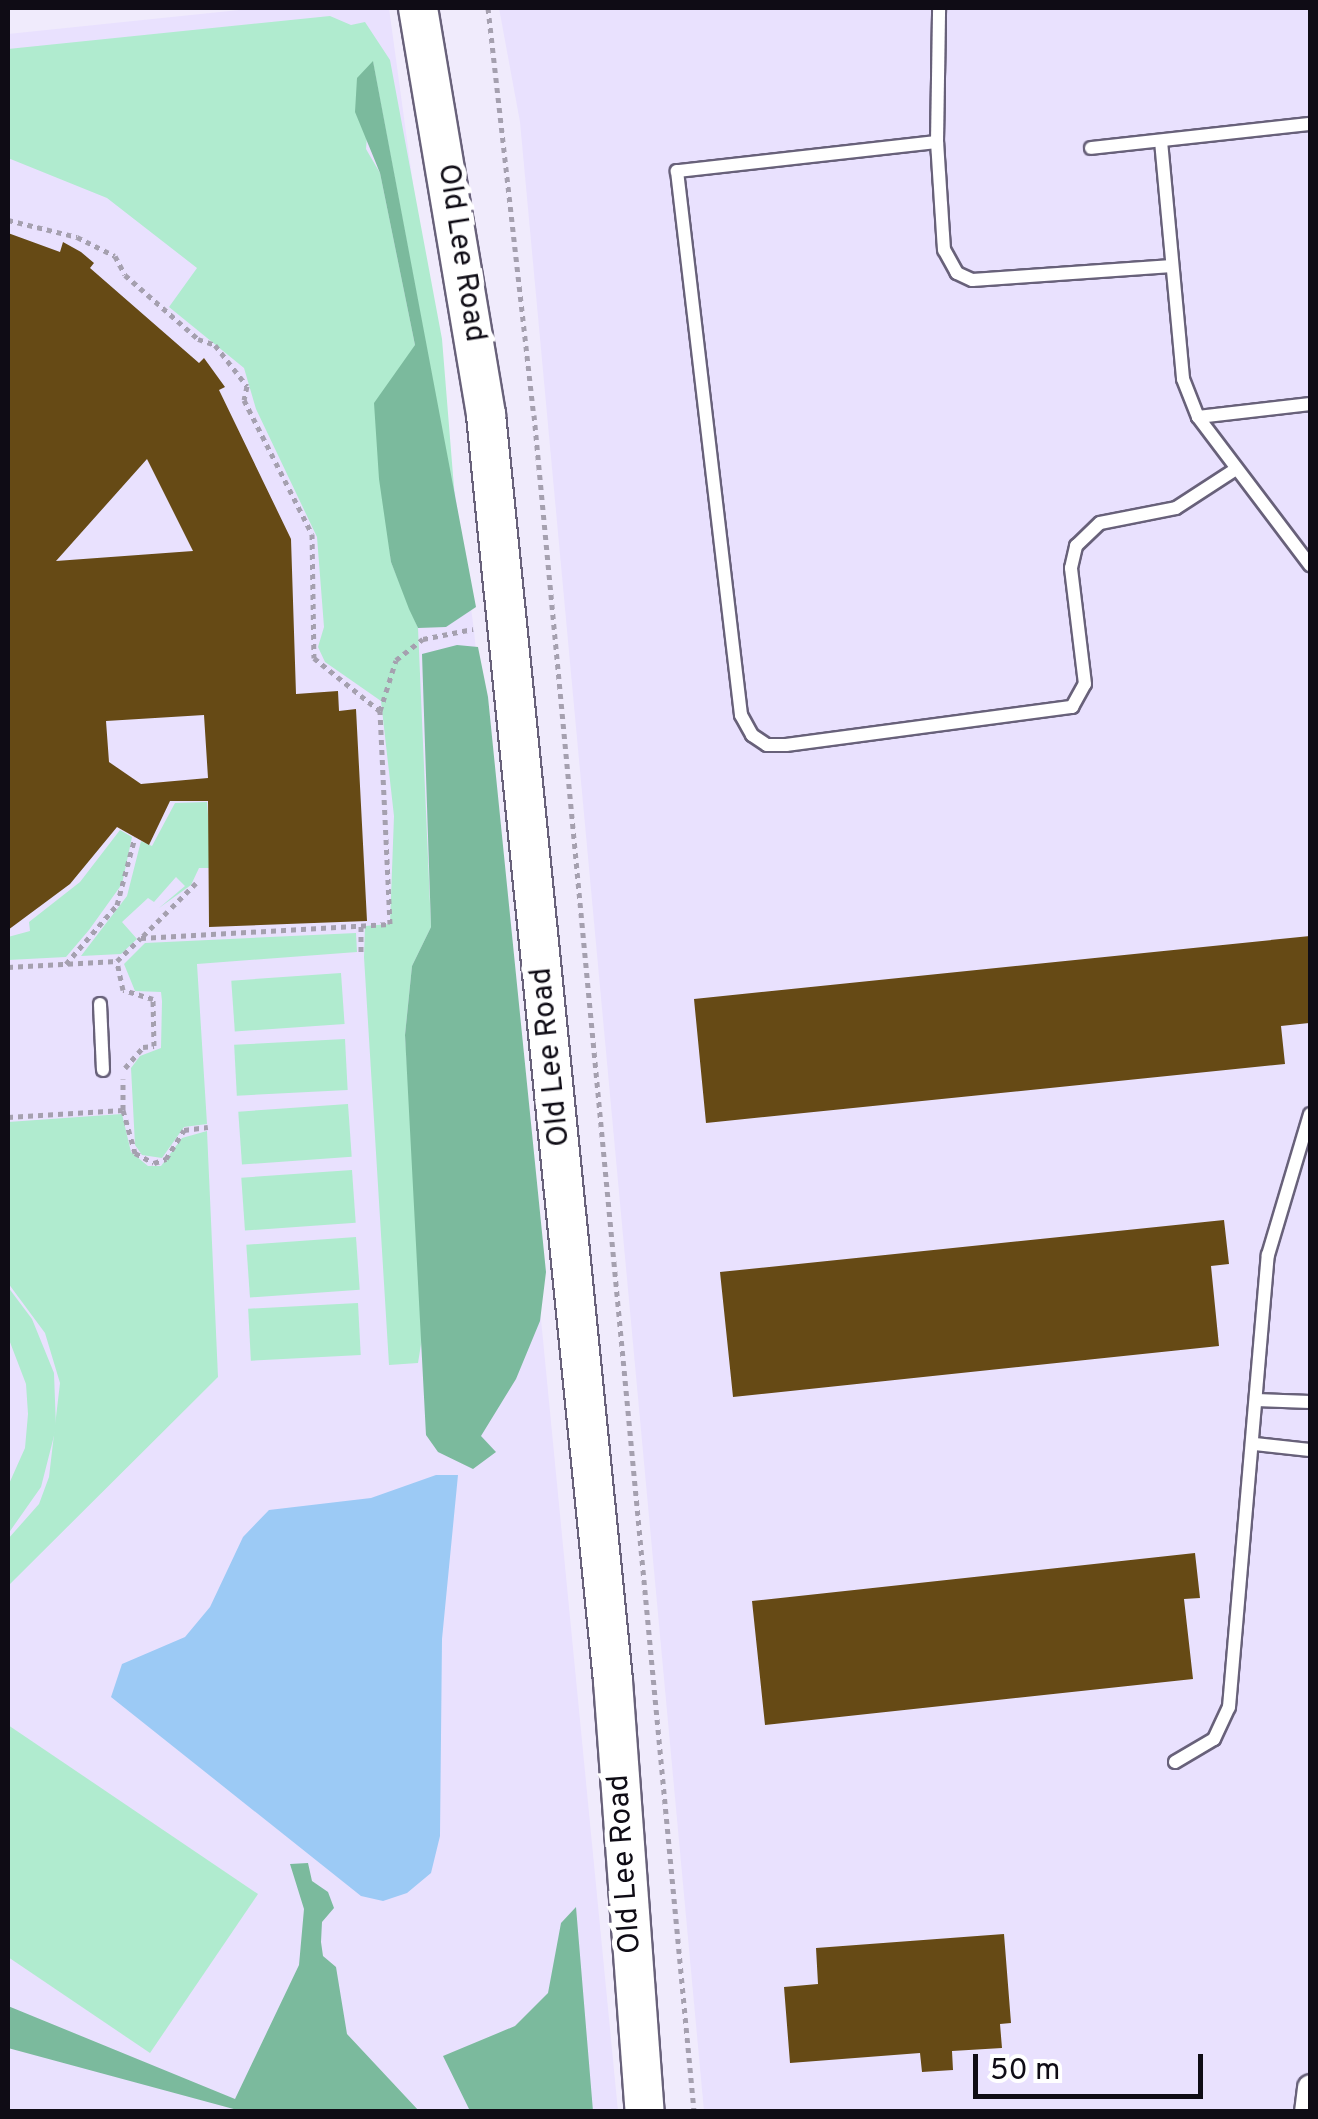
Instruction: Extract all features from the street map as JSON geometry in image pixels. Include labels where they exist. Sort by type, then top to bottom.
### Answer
[{"type":"street","name":"Old Lee Road","points":[[418,8],[469,300],[507,622],[613,1681],[645,2112]]},
{"type":"street","points":[[1306,2112],[1310,2086]]},
{"type":"lane","points":[[939,8],[938,142],[944,250],[957,272],[972,280],[1172,266]]},
{"type":"lane","points":[[1090,148],[1310,124]]},
{"type":"lane","points":[[1161,141],[1183,380],[1198,417],[1310,565]]},
{"type":"lane","points":[[938,142],[676,171],[741,716],[752,735],[767,745],[786,745],[1072,707],[1085,684],[1071,568],[1076,546],[1100,523],[1176,508],[1236,469]]},
{"type":"lane","points":[[1198,417],[1310,404]]},
{"type":"lane","points":[[100,1004],[104,1070]]},
{"type":"lane","points":[[1175,1762],[1214,1740],[1229,1707],[1255,1444],[1268,1255],[1310,1114]]},
{"type":"lane","points":[[1256,1400],[1310,1402]]},
{"type":"lane","points":[[1255,1444],[1310,1450]]},
{"type":"path","points":[[488,8],[534,416],[694,2112]]},
{"type":"path","points":[[8,220],[77,237],[115,256],[125,275],[198,339],[215,345],[247,386],[244,400],[312,534],[314,658],[380,711]]},
{"type":"path","points":[[141,938],[390,924],[380,711],[396,660],[423,639],[507,622]]},
{"type":"path","points":[[66,964],[117,904],[135,837]]},
{"type":"path","points":[[8,967],[117,961],[196,883]]},
{"type":"path","points":[[360,926],[361,953]]},
{"type":"path","points":[[117,961],[123,990],[153,999],[154,1046],[128,1060],[123,1110],[135,1152],[154,1163],[166,1159],[184,1130],[208,1127]]},
{"type":"path","points":[[8,1116],[123,1110]]},
{"type":"shaded area","points":[[258,8],[389,8],[474,630],[618,2111],[8,2111],[8,34]]},
{"type":"shaded area","points":[[499,8],[1310,8],[1310,2111],[704,2111],[520,122]]},
{"type":"green space","points":[[330,16],[351,25],[365,22],[390,60],[442,339],[455,500],[373,62],[366,149],[380,173],[415,345],[387,523],[391,562],[418,628],[431,927],[412,966],[405,1035],[425,1320],[418,1363],[389,1365],[364,957],[365,926],[390,924],[394,816],[381,701],[325,662],[318,647],[324,627],[317,537],[256,409],[244,368],[169,307],[197,268],[107,198],[8,158],[8,49]]},
{"type":"green space","points":[[373,61],[476,607],[446,627],[418,628],[409,609],[391,562],[379,479],[374,403],[415,345],[380,173],[355,112],[357,78]]},
{"type":"green space","points":[[457,645],[478,647],[488,697],[546,1272],[540,1321],[516,1379],[481,1436],[496,1452],[473,1469],[438,1452],[426,1435],[405,1035],[412,966],[431,927],[422,654]]},
{"type":"green space","points":[[207,802],[212,868],[199,868],[191,885],[159,908],[185,886],[176,877],[154,902],[148,898],[122,922],[137,939],[121,954],[81,956],[127,896],[141,841],[152,846],[175,803]]},
{"type":"green space","points":[[120,830],[132,837],[122,884],[66,957],[8,960],[8,937],[30,931],[29,922],[80,882]]},
{"type":"green space","points":[[356,933],[357,952],[197,964],[207,1124],[184,1127],[162,1158],[142,1155],[135,1145],[131,1068],[140,1056],[161,1048],[162,1001],[161,992],[135,991],[124,964],[145,943]]},
{"type":"green space","points":[[341,973],[345,1024],[235,1032],[231,981]]},
{"type":"green space","points":[[345,1039],[348,1090],[237,1096],[234,1045]]},
{"type":"green space","points":[[348,1104],[352,1157],[242,1165],[238,1112]]},
{"type":"green space","points":[[122,1114],[131,1152],[148,1166],[161,1166],[182,1138],[207,1131],[218,1377],[8,1586],[8,1539],[39,1504],[49,1477],[60,1383],[45,1333],[8,1283],[8,1122]]},
{"type":"green space","points":[[352,1170],[356,1223],[245,1231],[241,1178]]},
{"type":"green space","points":[[356,1237],[360,1290],[250,1298],[246,1245]]},
{"type":"green space","points":[[8,1287],[32,1319],[54,1373],[56,1428],[41,1487],[8,1534],[8,1486],[25,1448],[28,1414],[26,1384],[8,1337]]},
{"type":"green space","points":[[358,1303],[361,1355],[251,1361],[248,1309]]},
{"type":"green space","points":[[8,1725],[258,1894],[150,2053],[8,1957]]},
{"type":"green space","points":[[308,1863],[312,1881],[328,1892],[334,1908],[322,1922],[321,1942],[323,1956],[336,1967],[347,2034],[419,2111],[241,2111],[8,2048],[8,2006],[235,2099],[299,1965],[304,1909],[290,1864]]},
{"type":"green space","points":[[576,1907],[593,2111],[470,2111],[443,2056],[515,2026],[548,1993],[561,1923]]},
{"type":"water","points":[[436,1475],[458,1475],[442,1639],[440,1836],[431,1873],[407,1893],[383,1901],[361,1896],[111,1697],[122,1664],[185,1637],[210,1607],[243,1537],[269,1510],[371,1498]]},
{"type":"building","points":[[8,233],[60,252],[63,242],[81,252],[94,263],[90,268],[199,363],[204,358],[225,387],[219,390],[291,539],[296,694],[338,691],[339,711],[356,709],[367,921],[209,927],[208,801],[170,801],[149,845],[117,827],[70,884],[8,930]],"holes":[[[147,459],[193,551],[56,561]],[[204,715],[208,778],[141,784],[109,762],[106,721]]]},
{"type":"building","points":[[1310,936],[1309,1023],[1281,1026],[1285,1064],[706,1123],[694,999]]},
{"type":"building","points":[[1224,1220],[1229,1264],[1211,1266],[1219,1346],[733,1397],[720,1272]]},
{"type":"building","points":[[1195,1553],[1200,1598],[1184,1599],[1193,1679],[765,1725],[752,1601]]},
{"type":"building","points":[[1004,1934],[1011,2023],[1000,2024],[1002,2048],[952,2051],[953,2070],[922,2072],[920,2053],[790,2063],[784,1987],[818,1984],[816,1948]]}]
